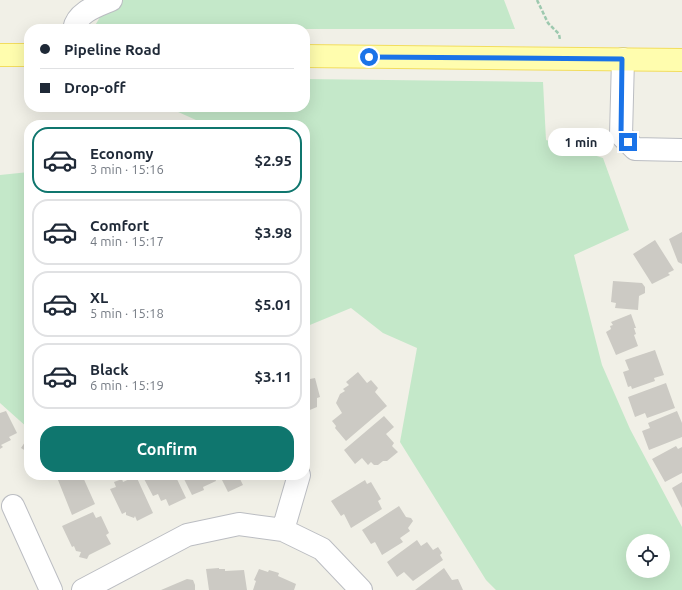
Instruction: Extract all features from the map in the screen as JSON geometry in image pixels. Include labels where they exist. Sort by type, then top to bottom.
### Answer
[{"type":"main road","points":[[0,55],[24,55]]},
{"type":"main road","points":[[310,56],[682,60]]},
{"type":"street","points":[[75,24],[81,16],[90,9],[111,0]]},
{"type":"street","points":[[622,59],[621,135],[635,148],[682,150]]},
{"type":"street","points":[[283,530],[298,480]]},
{"type":"street","points":[[13,506],[51,590]]},
{"type":"street","points":[[83,590],[187,535],[239,524],[283,530],[322,549],[361,590]]},
{"type":"path","points":[[537,0],[548,23]]},
{"type":"green space","points":[[121,0],[504,0],[515,29],[310,29],[310,24],[96,24],[107,5]]},
{"type":"green space","points":[[310,79],[543,82],[546,140],[603,158],[629,230],[574,255],[602,365],[630,429],[682,527],[682,590],[496,590],[486,580],[400,442],[417,348],[383,333],[351,308],[310,325],[310,120],[196,120],[178,112],[310,112]]},
{"type":"green space","points":[[24,173],[24,425],[0,403],[0,175]]},
{"type":"building","points":[[682,232],[682,264],[678,262],[669,239]]},
{"type":"building","points":[[655,240],[674,270],[668,273],[670,275],[652,284],[633,254]]},
{"type":"building","points":[[613,281],[642,283],[645,287],[645,293],[639,296],[638,310],[615,308],[616,303],[611,302]]},
{"type":"building","points":[[631,314],[636,328],[634,328],[636,334],[634,335],[638,346],[616,355],[606,332],[611,329],[610,326],[613,325],[611,322]]},
{"type":"building","points":[[655,350],[664,375],[654,378],[655,381],[632,389],[631,386],[628,387],[623,372],[629,370],[625,360]]},
{"type":"building","points":[[358,372],[367,383],[371,380],[378,388],[375,392],[387,406],[346,441],[335,428],[336,426],[332,421],[342,413],[336,403],[340,394],[345,391],[343,389],[349,385],[346,382]]},
{"type":"building","points":[[315,378],[320,397],[317,398],[317,407],[310,410],[310,379]]},
{"type":"building","points":[[666,383],[675,408],[647,418],[645,413],[635,417],[628,397]]},
{"type":"building","points":[[6,411],[17,433],[9,437],[11,440],[1,445],[3,447],[0,449],[0,413]]},
{"type":"building","points":[[677,411],[682,423],[682,437],[649,450],[642,431],[650,428],[648,423]]},
{"type":"building","points":[[384,416],[394,427],[386,434],[394,443],[392,446],[398,452],[387,461],[383,461],[378,465],[374,465],[371,462],[368,465],[362,458],[355,464],[344,450]]},
{"type":"building","points":[[676,446],[678,449],[682,447],[682,473],[665,482],[652,459]]},
{"type":"building","points":[[58,480],[84,480],[95,504],[72,515]]},
{"type":"building","points":[[122,480],[123,482],[127,480],[138,480],[153,513],[137,521],[135,516],[134,518],[126,515],[126,512],[122,514],[110,489],[116,487],[114,482]]},
{"type":"building","points":[[145,480],[177,480],[186,498],[169,506],[166,499],[161,501],[158,494],[153,496]]},
{"type":"building","points":[[184,480],[216,480],[203,487],[204,490],[192,495]]},
{"type":"building","points":[[222,480],[240,480],[243,485],[228,492]]},
{"type":"building","points":[[365,480],[367,484],[371,482],[381,499],[378,501],[382,509],[351,528],[344,514],[341,516],[331,501]]},
{"type":"building","points":[[682,482],[682,508],[672,488]]},
{"type":"building","points":[[399,506],[406,517],[411,518],[413,521],[408,528],[410,531],[400,538],[403,542],[382,555],[375,542],[371,544],[362,530]]},
{"type":"building","points":[[93,512],[96,518],[101,516],[109,533],[106,535],[111,544],[89,555],[87,559],[79,557],[81,552],[76,551],[74,546],[72,547],[62,526]]},
{"type":"building","points":[[417,540],[421,546],[427,542],[433,550],[438,547],[442,553],[440,555],[443,560],[413,581],[404,572],[397,577],[387,562]]},
{"type":"building","points":[[444,568],[452,580],[458,579],[463,590],[415,590]]},
{"type":"building","points":[[206,569],[225,569],[225,571],[244,570],[247,590],[209,590]]},
{"type":"building","points":[[259,569],[279,573],[278,576],[296,584],[294,590],[253,590],[256,581],[254,580]]},
{"type":"building","points":[[187,579],[193,580],[195,590],[161,590]]},
{"type":"route","points":[[369,57],[622,59],[621,135],[628,142]]}]
